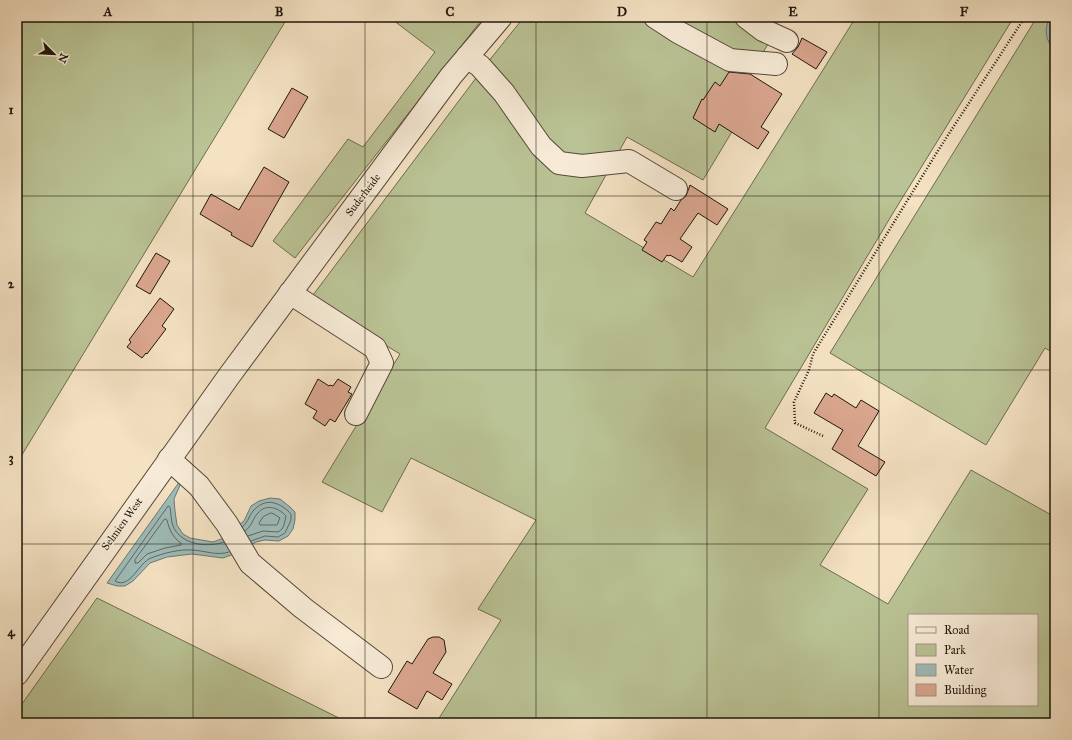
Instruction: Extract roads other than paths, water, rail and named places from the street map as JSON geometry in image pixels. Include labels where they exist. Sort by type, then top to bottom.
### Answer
[{"type":"street","name":"Suderheide","points":[[229,376],[452,76],[501,17]]},
{"type":"street","points":[[655,17],[678,32],[730,60],[776,64]]},
{"type":"street","points":[[746,17],[763,30],[787,41]]},
{"type":"street","points":[[467,57],[480,66],[504,93],[540,146],[559,163],[582,166],[629,161],[676,189]]},
{"type":"street","points":[[290,293],[375,348],[382,363],[356,414]]},
{"type":"street","name":"Selmien West","points":[[17,674],[229,376]]},
{"type":"street","points":[[169,459],[199,486],[227,524],[250,563],[303,608],[381,667]]},
{"type":"water","points":[[1051,17],[1055,17],[1055,52],[1048,40],[1046,31]]},
{"type":"water","points":[[185,474],[174,499],[177,525],[183,534],[190,538],[213,542],[224,538],[244,521],[251,506],[259,501],[270,498],[280,499],[295,512],[293,529],[288,536],[279,541],[265,540],[256,542],[223,558],[192,554],[167,557],[150,563],[133,581],[125,586],[117,586],[107,583]]}]
